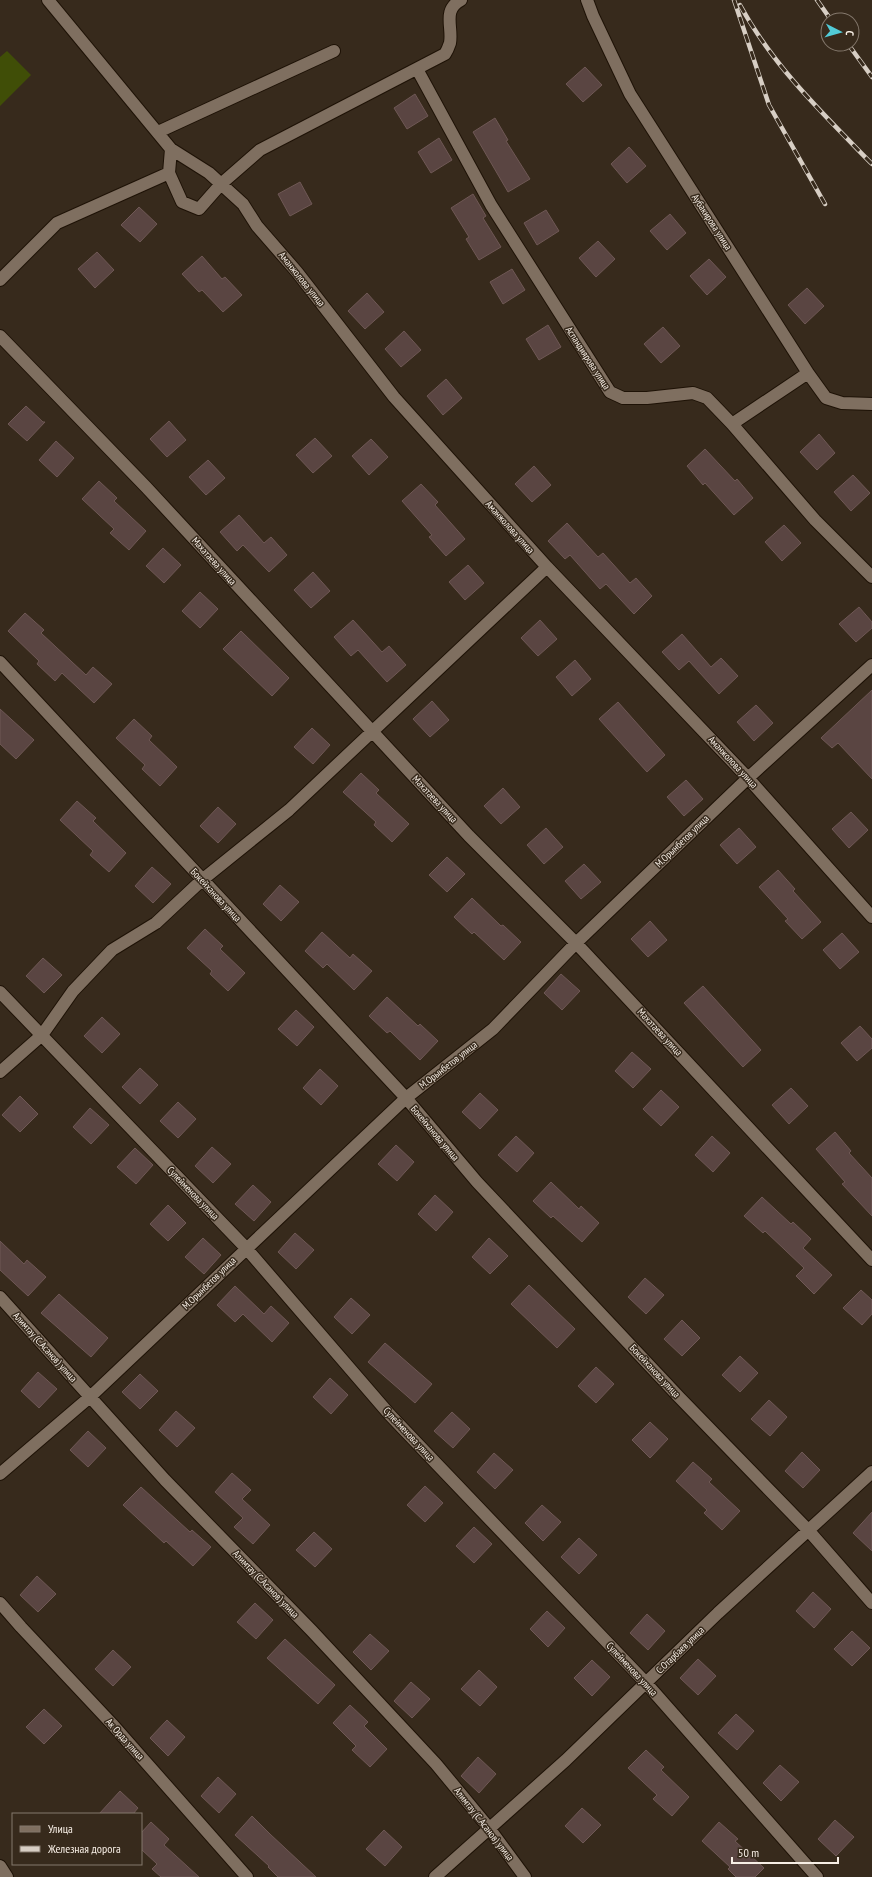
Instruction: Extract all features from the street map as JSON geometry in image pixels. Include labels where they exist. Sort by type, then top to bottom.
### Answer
[{"type":"street","name":"Аманжолова улица","points":[[48,0],[171,149],[209,174],[243,204],[257,226],[297,272],[394,397],[546,568],[748,778],[872,917]]},
{"type":"street","points":[[171,149],[169,173],[182,202],[199,209],[221,184],[260,150],[445,54],[450,42],[449,12],[456,2],[460,0]]},
{"type":"street","name":"Аубакирова улица","points":[[587,0],[630,94],[808,373],[826,398],[842,403],[872,404]]},
{"type":"street","points":[[158,132],[334,51]]},
{"type":"street","name":"Аспандиярова улица","points":[[417,69],[490,205],[610,392],[623,398],[647,398],[693,393],[707,398],[732,424],[815,520],[872,577]]},
{"type":"street","points":[[0,280],[57,223],[169,173]]},
{"type":"street","name":"Махатаева улица","points":[[0,336],[146,487],[469,836],[576,943],[872,1260]]},
{"type":"street","points":[[732,424],[808,373]]},
{"type":"street","points":[[0,1072],[42,1035],[73,990],[112,950],[156,923],[202,880],[289,810],[546,568]]},
{"type":"street","name":"Бокейханова улица","points":[[0,662],[406,1098],[477,1182],[679,1397],[809,1531],[872,1603]]},
{"type":"street","name":"М.Орынбетов улица","points":[[0,1474],[90,1397],[406,1098],[493,1029],[576,943],[748,778],[872,665]]},
{"type":"street","name":"Сулейменова улица","points":[[0,992],[246,1248],[390,1414],[646,1683],[817,1877]]},
{"type":"street","name":"Алимтау (С.Асанов) улица","points":[[0,1298],[165,1480],[312,1631],[436,1764],[489,1828],[525,1877]]},
{"type":"street","name":"С.Отарбаев улица","points":[[435,1877],[566,1760],[718,1613],[872,1472]]},
{"type":"street","name":"Ак Орда улица","points":[[0,1603],[112,1724],[247,1877]]},
{"type":"street","points":[[0,1866],[7,1877]]},
{"type":"green space","points":[[7,51],[31,75],[0,106],[0,57]]},
{"type":"building","points":[[585,67],[602,85],[583,102],[566,84]]},
{"type":"building","points":[[415,94],[428,116],[407,129],[394,108]]},
{"type":"building","points":[[495,118],[508,140],[506,141],[530,179],[508,192],[473,132]]},
{"type":"building","points":[[439,138],[452,160],[431,173],[418,152]]},
{"type":"building","points":[[629,147],[646,166],[627,183],[611,164]]},
{"type":"building","points":[[300,182],[312,204],[290,216],[278,194]]},
{"type":"building","points":[[473,194],[486,216],[483,218],[501,247],[479,260],[466,239],[469,237],[451,208]]},
{"type":"building","points":[[139,207],[157,224],[140,242],[121,225]]},
{"type":"building","points":[[546,210],[559,231],[537,245],[524,223]]},
{"type":"building","points":[[670,214],[686,233],[667,250],[650,231]]},
{"type":"building","points":[[598,241],[615,259],[596,277],[579,258]]},
{"type":"building","points":[[97,252],[114,270],[95,288],[78,269]]},
{"type":"building","points":[[202,256],[222,279],[225,277],[242,295],[223,312],[202,290],[199,292],[182,274]]},
{"type":"building","points":[[709,259],[726,277],[707,295],[690,276]]},
{"type":"building","points":[[512,269],[525,290],[503,304],[490,282]]},
{"type":"building","points":[[807,288],[824,306],[805,324],[788,305]]},
{"type":"building","points":[[367,293],[384,312],[365,329],[348,311]]},
{"type":"building","points":[[548,325],[561,347],[539,360],[526,339]]},
{"type":"building","points":[[663,327],[680,346],[661,363],[644,344]]},
{"type":"building","points":[[404,331],[421,350],[401,367],[385,349]]},
{"type":"building","points":[[446,379],[462,398],[443,415],[427,396]]},
{"type":"building","points":[[26,406],[43,422],[45,422],[27,441],[8,424]]},
{"type":"building","points":[[169,421],[186,440],[167,457],[150,439]]},
{"type":"building","points":[[819,434],[835,453],[817,470],[800,452]]},
{"type":"building","points":[[315,438],[332,456],[313,473],[296,455]]},
{"type":"building","points":[[371,439],[388,457],[369,475],[352,456]]},
{"type":"building","points":[[56,441],[74,458],[57,477],[39,460]]},
{"type":"building","points":[[705,449],[735,481],[737,479],[753,498],[734,515],[705,483],[703,485],[687,466]]},
{"type":"building","points":[[208,460],[225,478],[206,495],[189,477]]},
{"type":"building","points":[[534,466],[551,485],[532,502],[515,484]]},
{"type":"building","points":[[853,475],[870,493],[851,511],[834,492]]},
{"type":"building","points":[[99,481],[117,498],[114,501],[146,531],[129,550],[110,533],[114,529],[82,499]]},
{"type":"building","points":[[421,484],[438,502],[435,505],[465,539],[446,556],[429,537],[432,535],[402,501]]},
{"type":"building","points":[[239,515],[264,543],[271,537],[287,555],[269,572],[243,545],[237,551],[220,532]]},
{"type":"building","points":[[567,523],[598,557],[603,553],[630,583],[636,578],[652,596],[634,614],[606,584],[600,589],[570,555],[565,559],[548,541]]},
{"type":"building","points":[[784,525],[801,543],[782,561],[765,542]]},
{"type":"building","points":[[163,548],[181,565],[164,583],[146,566]]},
{"type":"building","points":[[468,565],[484,583],[465,600],[449,582]]},
{"type":"building","points":[[313,572],[330,591],[311,608],[294,590]]},
{"type":"building","points":[[200,592],[218,609],[200,628],[182,611]]},
{"type":"building","points":[[859,607],[872,622],[872,628],[856,642],[839,624]]},
{"type":"building","points":[[25,613],[44,630],[41,633],[86,675],[93,667],[112,684],[94,703],[62,673],[55,681],[37,664],[39,661],[8,631]]},
{"type":"building","points":[[353,620],[382,652],[389,646],[406,665],[387,682],[358,650],[351,656],[334,637]]},
{"type":"building","points":[[540,620],[557,639],[538,656],[521,638]]},
{"type":"building","points":[[241,631],[289,678],[272,696],[223,649]]},
{"type":"building","points":[[682,634],[711,667],[721,658],[738,676],[719,694],[689,661],[679,670],[662,652]]},
{"type":"building","points":[[575,660],[591,679],[572,696],[556,677]]},
{"type":"building","points":[[872,690],[872,779],[838,743],[832,748],[821,738]]},
{"type":"building","points":[[432,701],[449,720],[430,737],[413,719]]},
{"type":"building","points":[[618,702],[665,755],[647,772],[599,719]]},
{"type":"building","points":[[756,705],[773,723],[754,741],[737,722]]},
{"type":"building","points":[[0,709],[34,740],[16,759],[0,744]]},
{"type":"building","points":[[134,719],[152,736],[149,740],[177,767],[160,786],[142,769],[145,765],[116,738]]},
{"type":"building","points":[[312,728],[330,745],[313,764],[294,747]]},
{"type":"building","points":[[361,773],[379,790],[376,793],[409,824],[392,842],[374,825],[376,822],[343,792]]},
{"type":"building","points":[[686,780],[703,799],[684,816],[667,797]]},
{"type":"building","points":[[503,788],[520,807],[501,824],[484,806]]},
{"type":"building","points":[[77,801],[96,818],[93,821],[126,853],[109,872],[90,855],[93,851],[60,820]]},
{"type":"building","points":[[218,807],[236,824],[218,843],[200,826]]},
{"type":"building","points":[[851,812],[868,830],[849,848],[832,829]]},
{"type":"building","points":[[546,828],[563,847],[544,864],[527,845]]},
{"type":"building","points":[[739,828],[756,847],[737,864],[720,845]]},
{"type":"building","points":[[447,857],[465,874],[447,892],[429,875]]},
{"type":"building","points":[[584,864],[601,882],[581,899],[565,881]]},
{"type":"building","points":[[152,867],[171,884],[153,903],[135,886]]},
{"type":"building","points":[[778,870],[795,889],[793,891],[821,922],[802,939],[785,921],[788,919],[759,887]]},
{"type":"building","points":[[280,885],[299,902],[281,921],[263,904]]},
{"type":"building","points":[[472,898],[501,926],[503,925],[521,942],[504,960],[474,932],[472,934],[454,917]]},
{"type":"building","points":[[650,921],[667,940],[648,957],[631,939]]},
{"type":"building","points":[[205,929],[223,946],[220,949],[245,973],[228,991],[210,974],[212,971],[187,948]]},
{"type":"building","points":[[322,932],[350,958],[353,954],[372,971],[354,990],[327,964],[323,968],[305,951]]},
{"type":"building","points":[[842,933],[859,952],[840,969],[823,950]]},
{"type":"building","points":[[43,958],[62,975],[44,993],[26,976]]},
{"type":"building","points":[[561,974],[580,991],[562,1010],[544,993]]},
{"type":"building","points":[[703,986],[761,1050],[743,1067],[684,1003]]},
{"type":"building","points":[[387,997],[418,1026],[420,1024],[438,1041],[420,1060],[390,1031],[387,1033],[369,1016]]},
{"type":"building","points":[[296,1010],[314,1027],[297,1046],[278,1029]]},
{"type":"building","points":[[102,1017],[120,1034],[102,1053],[84,1036]]},
{"type":"building","points":[[860,1026],[872,1039],[872,1048],[857,1061],[841,1043]]},
{"type":"building","points":[[632,1052],[651,1069],[633,1088],[615,1071]]},
{"type":"building","points":[[140,1068],[158,1085],[140,1104],[122,1087]]},
{"type":"building","points":[[320,1069],[338,1086],[321,1105],[303,1088]]},
{"type":"building","points":[[791,1088],[808,1106],[789,1124],[772,1105]]},
{"type":"building","points":[[661,1090],[679,1107],[661,1126],[643,1109]]},
{"type":"building","points":[[480,1093],[498,1110],[480,1129],[462,1112]]},
{"type":"building","points":[[20,1096],[38,1114],[20,1132],[2,1115]]},
{"type":"building","points":[[178,1102],[196,1119],[178,1138],[160,1121]]},
{"type":"building","points":[[90,1108],[109,1125],[91,1144],[73,1127]]},
{"type":"building","points":[[835,1132],[851,1151],[849,1153],[872,1178],[872,1216],[842,1184],[845,1182],[816,1149]]},
{"type":"building","points":[[516,1136],[534,1153],[517,1172],[498,1155]]},
{"type":"building","points":[[712,1136],[730,1153],[713,1172],[695,1155]]},
{"type":"building","points":[[396,1145],[414,1162],[397,1181],[378,1164]]},
{"type":"building","points":[[212,1147],[231,1164],[213,1183],[195,1166]]},
{"type":"building","points":[[135,1148],[153,1165],[136,1184],[117,1167]]},
{"type":"building","points":[[551,1182],[579,1209],[581,1206],[599,1223],[582,1242],[553,1216],[551,1218],[533,1201]]},
{"type":"building","points":[[253,1185],[271,1202],[254,1221],[235,1204]]},
{"type":"building","points":[[435,1195],[453,1212],[436,1231],[418,1214]]},
{"type":"building","points":[[762,1197],[791,1224],[793,1222],[811,1239],[803,1248],[832,1275],[814,1294],[796,1276],[804,1268],[765,1231],[763,1233],[744,1216]]},
{"type":"building","points":[[168,1205],[186,1223],[168,1241],[150,1224]]},
{"type":"building","points":[[295,1233],[314,1250],[296,1269],[278,1252]]},
{"type":"building","points":[[203,1238],[221,1255],[204,1274],[185,1257]]},
{"type":"building","points":[[489,1238],[508,1256],[490,1274],[472,1257]]},
{"type":"building","points":[[0,1241],[24,1264],[27,1260],[46,1277],[28,1296],[0,1270]]},
{"type":"building","points":[[645,1278],[664,1295],[646,1314],[628,1297]]},
{"type":"building","points":[[529,1285],[575,1329],[557,1348],[511,1304]]},
{"type":"building","points":[[235,1286],[264,1314],[271,1306],[289,1323],[272,1342],[243,1314],[235,1322],[217,1305]]},
{"type":"building","points":[[861,1290],[872,1300],[872,1314],[862,1325],[843,1308]]},
{"type":"building","points":[[59,1294],[108,1338],[91,1357],[41,1313]]},
{"type":"building","points":[[351,1298],[370,1315],[352,1334],[334,1317]]},
{"type":"building","points":[[682,1320],[700,1338],[682,1356],[664,1339]]},
{"type":"building","points":[[385,1343],[432,1384],[415,1403],[368,1362]]},
{"type":"building","points":[[740,1356],[758,1373],[740,1392],[722,1375]]},
{"type":"building","points":[[596,1367],[614,1384],[596,1403],[578,1386]]},
{"type":"building","points":[[38,1372],[57,1389],[39,1408],[21,1391]]},
{"type":"building","points":[[140,1374],[158,1391],[140,1409],[122,1392]]},
{"type":"building","points":[[330,1378],[348,1395],[331,1414],[313,1397]]},
{"type":"building","points":[[769,1400],[787,1417],[770,1436],[751,1419]]},
{"type":"building","points":[[176,1411],[195,1428],[177,1447],[159,1430]]},
{"type":"building","points":[[452,1412],[470,1429],[453,1448],[434,1431]]},
{"type":"building","points":[[650,1422],[668,1439],[650,1458],[632,1440]]},
{"type":"building","points":[[88,1431],[106,1448],[88,1467],[70,1450]]},
{"type":"building","points":[[802,1452],[820,1470],[803,1488],[785,1471]]},
{"type":"building","points":[[494,1453],[513,1470],[495,1489],[477,1472]]},
{"type":"building","points":[[693,1462],[712,1479],[709,1482],[740,1511],[722,1530],[704,1513],[707,1510],[676,1481]]},
{"type":"building","points":[[232,1473],[251,1490],[242,1499],[270,1525],[253,1544],[234,1527],[243,1518],[215,1492]]},
{"type":"building","points":[[425,1486],[443,1503],[425,1522],[407,1505]]},
{"type":"building","points":[[141,1487],[190,1532],[192,1530],[211,1547],[193,1566],[166,1541],[164,1543],[123,1505]]},
{"type":"building","points":[[542,1505],[561,1522],[543,1541],[525,1523]]},
{"type":"building","points":[[872,1512],[872,1551],[853,1533]]},
{"type":"building","points":[[474,1527],[492,1544],[474,1563],[456,1546]]},
{"type":"building","points":[[314,1532],[332,1549],[315,1567],[296,1550]]},
{"type":"building","points":[[579,1538],[597,1555],[579,1574],[561,1557]]},
{"type":"building","points":[[37,1576],[56,1594],[38,1612],[20,1595]]},
{"type":"building","points":[[813,1592],[831,1609],[814,1628],[796,1611]]},
{"type":"building","points":[[255,1603],[273,1620],[256,1639],[237,1622]]},
{"type":"building","points":[[547,1611],[565,1628],[548,1647],[530,1629]]},
{"type":"building","points":[[647,1614],[665,1631],[648,1650],[630,1633]]},
{"type":"building","points":[[852,1631],[870,1648],[852,1666],[834,1649]]},
{"type":"building","points":[[370,1634],[389,1651],[371,1670],[353,1652]]},
{"type":"building","points":[[285,1639],[335,1685],[318,1704],[267,1658]]},
{"type":"building","points":[[113,1650],[131,1667],[113,1686],[95,1669]]},
{"type":"building","points":[[698,1659],[716,1676],[698,1695],[680,1678]]},
{"type":"building","points":[[592,1660],[610,1677],[592,1696],[574,1678]]},
{"type":"building","points":[[479,1670],[497,1687],[480,1706],[461,1689]]},
{"type":"building","points":[[411,1682],[430,1699],[412,1718],[394,1701]]},
{"type":"building","points":[[350,1705],[368,1722],[364,1726],[387,1749],[370,1767],[352,1750],[356,1746],[333,1723]]},
{"type":"building","points":[[44,1709],[62,1726],[44,1744],[26,1727]]},
{"type":"building","points":[[736,1714],[754,1731],[737,1750],[718,1733]]},
{"type":"building","points":[[167,1720],[185,1737],[168,1756],[150,1738]]},
{"type":"building","points":[[646,1750],[664,1767],[661,1770],[689,1797],[672,1816],[653,1799],[657,1795],[628,1768]]},
{"type":"building","points":[[478,1757],[496,1774],[479,1793],[461,1776]]},
{"type":"building","points":[[780,1765],[799,1782],[781,1801],[763,1783]]},
{"type":"building","points":[[218,1777],[236,1794],[219,1813],[201,1796]]},
{"type":"building","points":[[120,1791],[138,1808],[134,1813],[100,1813]]},
{"type":"building","points":[[582,1808],[601,1825],[583,1843],[565,1826]]},
{"type":"building","points":[[252,1816],[316,1877],[278,1877],[268,1867],[269,1866],[235,1835]]},
{"type":"building","points":[[835,1820],[854,1837],[836,1856],[818,1839]]},
{"type":"building","points":[[151,1822],[169,1839],[164,1845],[199,1877],[161,1877],[152,1869],[157,1864],[142,1850],[142,1832]]},
{"type":"building","points":[[719,1822],[738,1839],[735,1841],[764,1868],[755,1877],[736,1877],[728,1869],[730,1867],[702,1841]]},
{"type":"building","points":[[384,1830],[402,1847],[385,1866],[366,1849]]},
{"type":"railway","points":[[734,0],[769,105],[825,204]]},
{"type":"railway","points":[[817,0],[825,12]]},
{"type":"railway","points":[[740,5],[768,49],[800,89],[872,164]]},
{"type":"railway","points":[[854,52],[872,77]]}]
